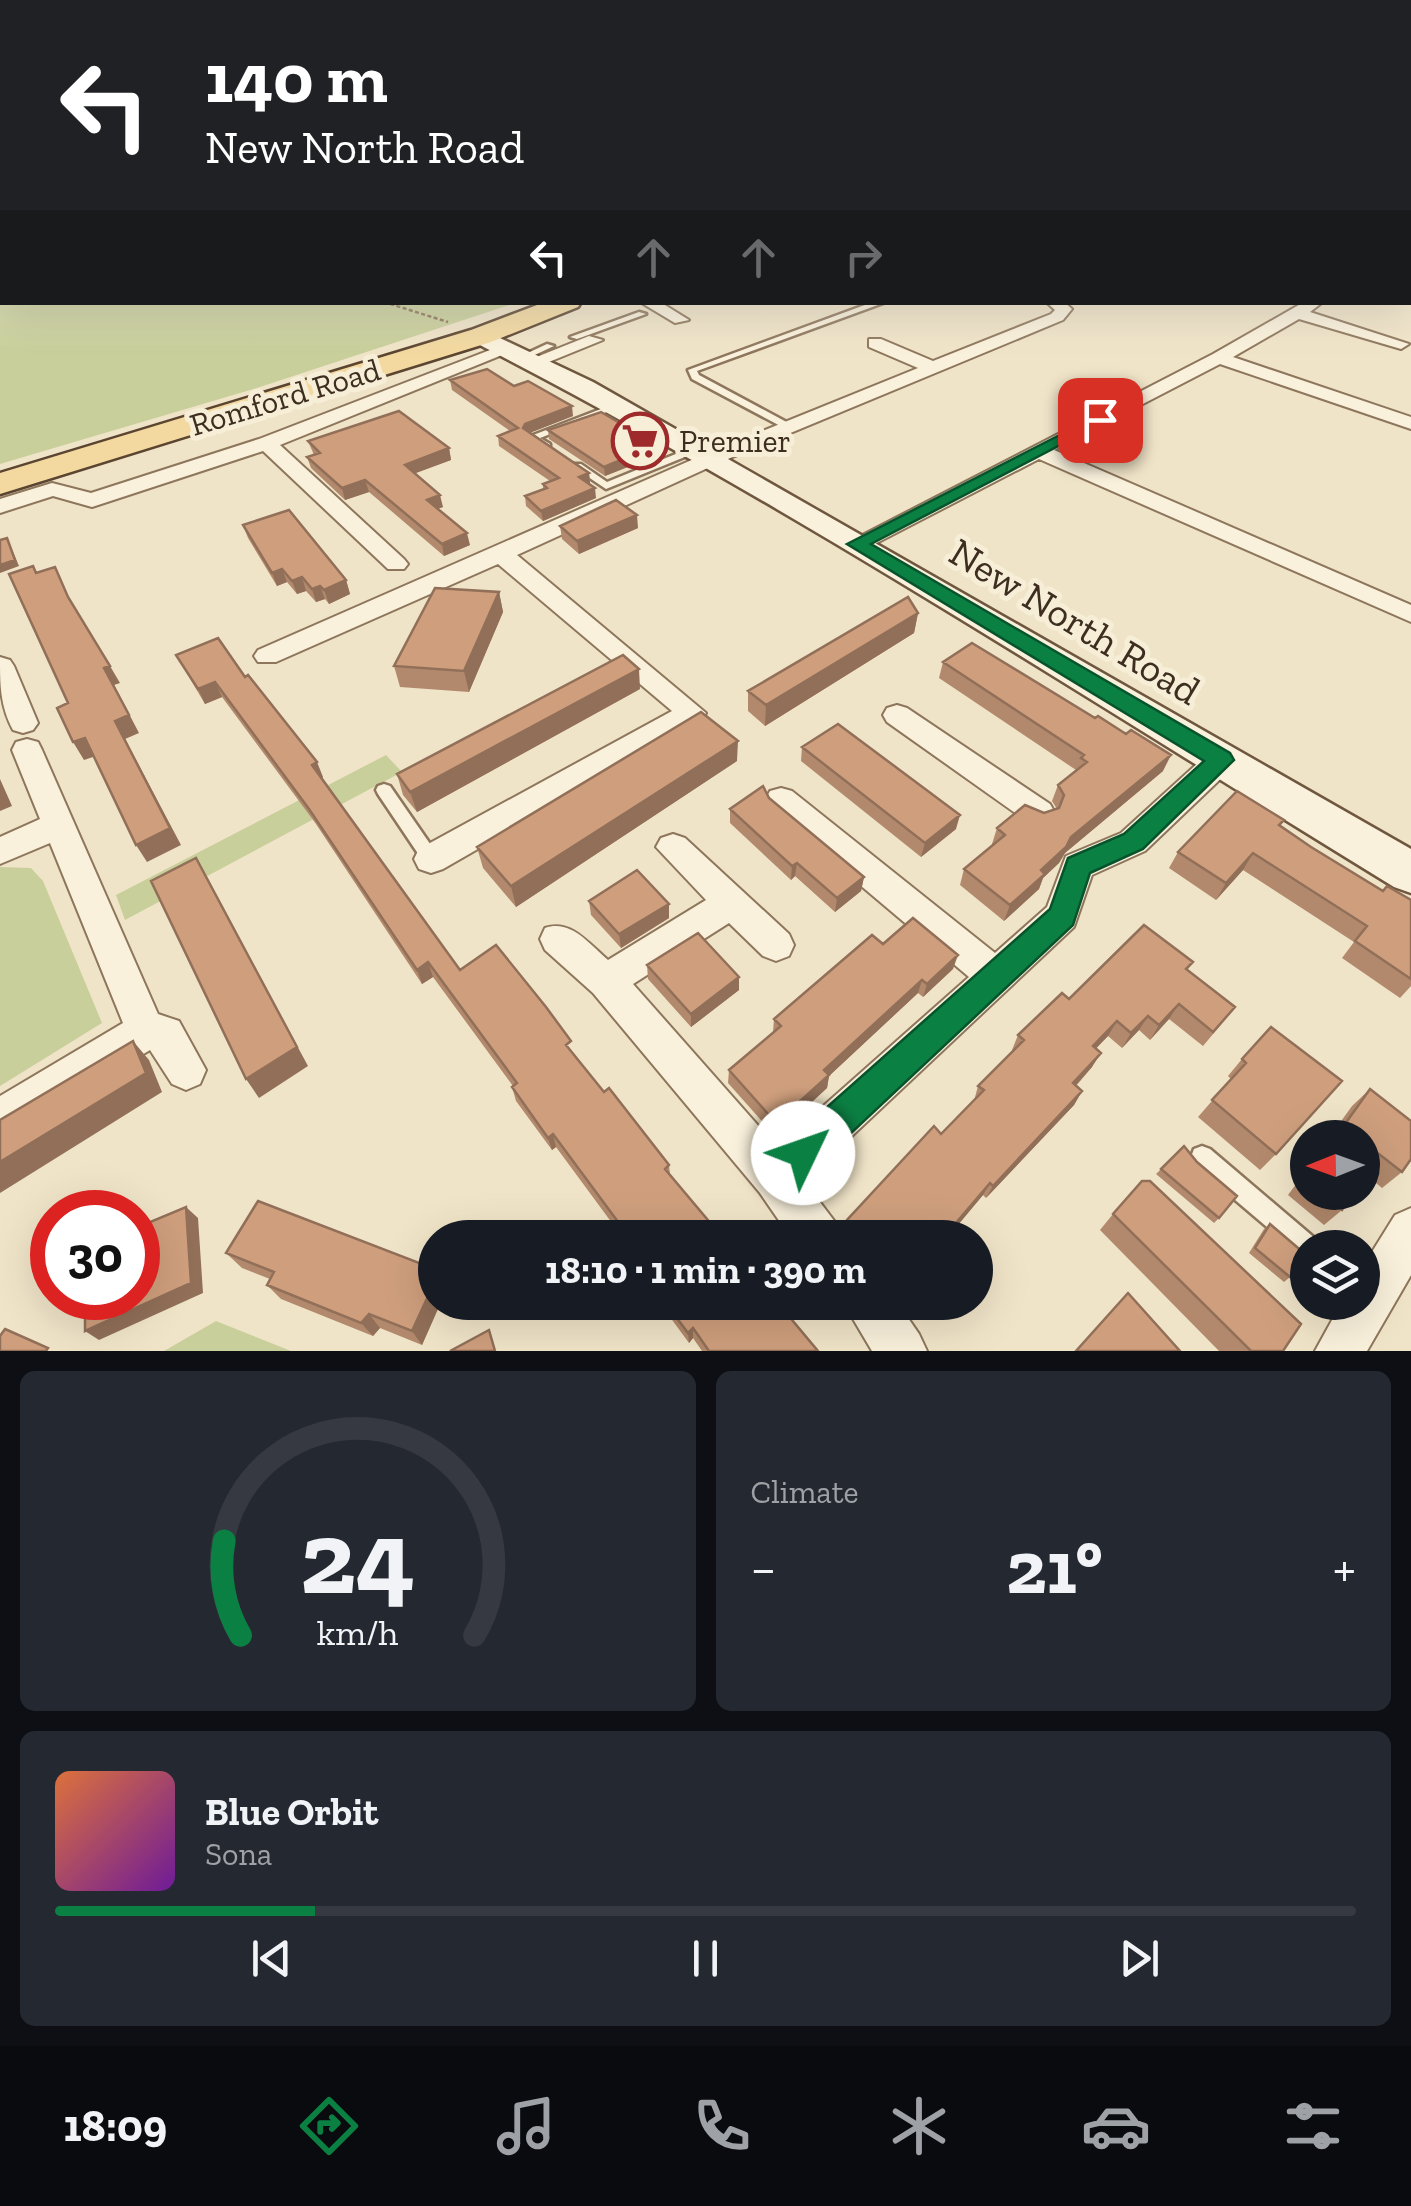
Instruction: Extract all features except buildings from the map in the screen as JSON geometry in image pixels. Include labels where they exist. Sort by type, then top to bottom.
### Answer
[{"type":"main road","name":"Romford Road","points":[[0,471],[501,343],[530,305]]},
{"type":"main road","name":"Romford Road","points":[[0,484],[501,343],[563,305]]},
{"type":"street","points":[[267,656],[705,457],[1058,318],[1064,309],[1057,305]]},
{"type":"street","points":[[857,544],[1041,452],[1311,305]]},
{"type":"street","points":[[644,308],[681,320]]},
{"type":"street","points":[[1296,313],[1402,344]]},
{"type":"street","points":[[501,343],[595,340]]},
{"type":"street","name":"New North Road","points":[[501,343],[857,544],[1411,873]]},
{"type":"street","name":"Romford Road","points":[[0,506],[52,489],[92,500],[266,443],[501,343]]},
{"type":"street","points":[[875,343],[934,368]]},
{"type":"street","points":[[1219,358],[1411,422]]},
{"type":"street","points":[[266,443],[396,564]]},
{"type":"street","points":[[1041,452],[1411,614]]},
{"type":"street","points":[[431,859],[692,714],[500,552]]},
{"type":"street","points":[[0,666],[57,826],[146,1031]]},
{"type":"street","points":[[896,714],[1039,812]]},
{"type":"street","points":[[775,1178],[1062,916],[1088,847],[1134,842],[1221,760]]},
{"type":"street","points":[[782,800],[996,977]]},
{"type":"street","points":[[0,852],[57,826]]},
{"type":"street","points":[[673,847],[776,945]]},
{"type":"street","points":[[606,981],[731,903]]},
{"type":"street","points":[[558,939],[606,981],[775,1178],[806,1220]]},
{"type":"street","points":[[0,1120],[146,1031],[165,1034],[186,1070]]},
{"type":"street","points":[[1380,1275],[1411,1230]]},
{"type":"street","points":[[880,1320],[902,1351]]},
{"type":"street","points":[[1340,1351],[1355,1320]]},
{"type":"lane","points":[[789,427],[695,378],[692,370],[874,305]]},
{"type":"lane","points":[[574,338],[644,308]]},
{"type":"lane","points":[[617,406],[533,437],[606,486],[705,457]]},
{"type":"lane","points":[[384,790],[431,859]]},
{"type":"lane","points":[[1202,1157],[1290,1231]]},
{"type":"path","points":[[393,305],[501,343]]},
{"type":"green space","points":[[0,305],[509,305],[257,388],[0,464]]},
{"type":"green space","points":[[386,755],[402,772],[125,920],[116,895]]},
{"type":"green space","points":[[0,867],[31,868],[43,881],[102,1023],[0,1086]]},
{"type":"green space","points":[[216,1321],[291,1351],[164,1351]]},
{"type":"place","name":"Premier","points":[[640,441]]},
{"type":"route","points":[[803,1153],[1062,916],[1078,866],[1134,842],[1221,760],[857,544],[1100,420]]}]
